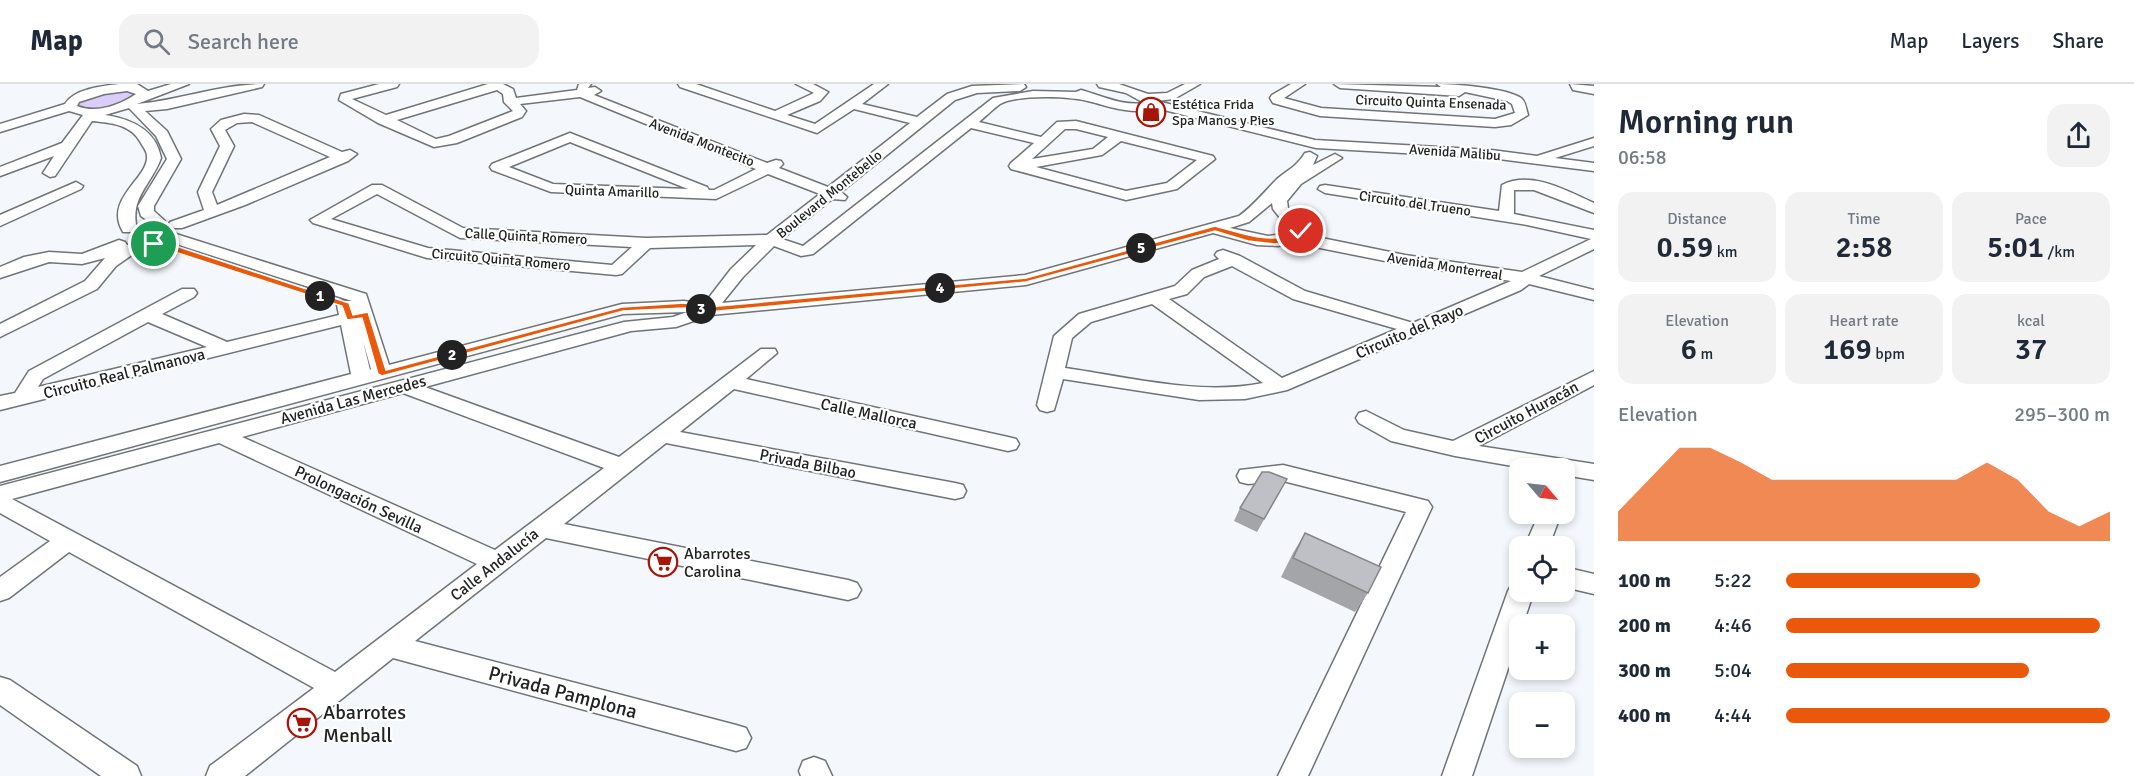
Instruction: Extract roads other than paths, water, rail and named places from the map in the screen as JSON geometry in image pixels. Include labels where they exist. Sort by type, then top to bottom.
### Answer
[{"type":"street","points":[[69,84],[82,96]]},
{"type":"street","points":[[107,84],[132,97],[162,134],[174,159]]},
{"type":"street","points":[[132,97],[152,84]]},
{"type":"street","points":[[50,173],[67,146],[92,114],[132,97],[183,84]]},
{"type":"street","points":[[70,107],[74,100],[103,90],[166,105],[258,84]]},
{"type":"street","points":[[383,120],[496,85],[509,92],[510,102],[520,111],[518,114],[443,143],[434,143],[383,120],[345,100],[345,97],[393,84]]},
{"type":"street","points":[[684,84],[817,129],[882,84]]},
{"type":"street","points":[[776,115],[816,98],[822,92],[802,84]]},
{"type":"street","points":[[1103,84],[1143,101]]},
{"type":"street","points":[[1143,101],[1163,84]]},
{"type":"street","points":[[1095,98],[1143,101],[1170,96],[1194,84]]},
{"type":"street","name":"Circuito Quinta Ensenada","points":[[1299,84],[1276,98],[1277,100],[1320,112],[1506,122],[1522,115],[1518,102],[1511,98],[1443,84]]},
{"type":"street","points":[[1340,84],[1454,92],[1468,89]]},
{"type":"street","name":"Boulevard Montebello","points":[[771,240],[951,97],[976,89],[1003,86],[1064,85],[1095,98]]},
{"type":"street","points":[[1577,86],[1594,90]]},
{"type":"street","points":[[510,102],[584,88],[603,87]]},
{"type":"street","name":"Avenida Montecito","points":[[603,87],[616,100],[775,165]]},
{"type":"street","name":"Avenida Montecito","points":[[584,88],[590,98],[870,201]]},
{"type":"street","name":"Boulevard Montebello","points":[[771,240],[807,251],[991,104],[1009,97],[1044,94],[1095,98]]},
{"type":"street","points":[[863,97],[926,117]]},
{"type":"street","name":"Avenida Malibu","points":[[1143,101],[1309,148],[1491,154],[1594,175]]},
{"type":"street","points":[[852,105],[926,117]]},
{"type":"street","points":[[2,128],[70,107],[138,128],[154,155],[153,162],[125,210],[129,229]]},
{"type":"street","points":[[0,273],[30,261],[49,257],[82,259],[167,235],[212,212],[349,155],[254,118],[226,123],[218,129],[227,146],[205,192],[212,212]]},
{"type":"street","points":[[967,123],[1042,141]]},
{"type":"street","points":[[1062,125],[1076,125],[1208,159],[1172,186],[1126,196],[1016,166],[1062,125]]},
{"type":"street","points":[[1016,166],[1097,152],[1118,136]]},
{"type":"street","name":"Quinta Amarillo","points":[[716,195],[570,137],[497,167],[551,188],[716,195],[775,165]]},
{"type":"street","points":[[1540,164],[1594,142]]},
{"type":"street","points":[[0,172],[67,146]]},
{"type":"street","points":[[1215,228],[1261,241],[1275,242],[1299,234],[1281,209],[1280,200],[1296,181],[1337,156],[1332,148],[1309,148]]},
{"type":"street","name":"Avenida Las Mercedes","points":[[0,494],[220,435],[373,380],[403,386],[630,326],[676,321],[708,310],[1026,280],[1244,219],[1261,207],[1283,182],[1306,165],[1309,148]]},
{"type":"street","name":"Avenida Malibu","points":[[1337,156],[1407,155],[1594,167]]},
{"type":"street","points":[[153,162],[174,159]]},
{"type":"street","points":[[174,159],[146,206],[146,213],[156,221],[176,249],[346,305],[357,316],[373,380]]},
{"type":"street","points":[[0,221],[76,186],[50,173],[18,165]]},
{"type":"street","points":[[1506,216],[1508,189],[1518,183],[1546,188],[1594,208]]},
{"type":"street","name":"Calle Quinta Romero","points":[[318,220],[373,190],[382,189],[460,233],[646,243],[771,240]]},
{"type":"street","name":"Circuito del Trueno","points":[[1325,189],[1378,199],[1506,216],[1594,235]]},
{"type":"street","points":[[1261,207],[1281,209]]},
{"type":"street","name":"Circuito Quinta Romero","points":[[318,220],[427,253],[616,270],[646,243]]},
{"type":"street","points":[[127,247],[117,242],[118,238],[129,229],[156,221]]},
{"type":"street","name":"Avenida Monterreal","points":[[1299,234],[1443,262],[1530,274],[1594,286]]},
{"type":"street","points":[[708,310],[737,273],[771,240]]},
{"type":"street","points":[[1530,274],[1594,243]]},
{"type":"street","points":[[0,331],[92,285],[100,279],[107,266],[127,247]]},
{"type":"street","points":[[1217,251],[1299,295],[1415,328]]},
{"type":"street","points":[[1047,405],[1063,336],[1085,318],[1181,290],[1188,278],[1234,260]]},
{"type":"street","points":[[1443,262],[1474,279],[1485,299]]},
{"type":"street","name":"Avenida Monterreal","points":[[1530,274],[1594,296]]},
{"type":"street","name":"Circuito del Rayo","points":[[1055,372],[1199,394],[1245,393],[1280,386],[1515,286],[1530,274]]},
{"type":"street","name":"Circuito Real Palmanova","points":[[22,398],[36,375],[188,293]]},
{"type":"street","points":[[1154,297],[1280,386]]},
{"type":"street","name":"Avenida Las Mercedes","points":[[0,474],[373,380],[622,309],[684,306],[708,310]]},
{"type":"street","name":"Circuito Real Palmanova","points":[[148,315],[226,348]]},
{"type":"street","name":"Circuito Real Palmanova","points":[[0,403],[357,316]]},
{"type":"street","name":"Calle Andalucía","points":[[221,776],[768,353]]},
{"type":"street","name":"Circuito Huracán","points":[[1455,449],[1594,377]]},
{"type":"street","name":"Calle Mallorca","points":[[730,382],[1008,444]]},
{"type":"street","points":[[403,386],[622,466]]},
{"type":"street","points":[[1366,418],[1398,436],[1455,449]]},
{"type":"street","name":"Prolongación Sevilla","points":[[220,435],[497,562]]},
{"type":"street","name":"Privada Bilbao","points":[[661,435],[955,491]]},
{"type":"street","name":"Circuito Huracán","points":[[1455,449],[1594,472]]},
{"type":"street","points":[[1248,476],[1283,473],[1420,507],[1293,776]]},
{"type":"street","points":[[0,503],[336,686]]},
{"type":"street","points":[[540,528],[848,590]]},
{"type":"street","points":[[0,591],[68,540]]},
{"type":"street","points":[[1575,580],[1594,584]]},
{"type":"street","points":[[1457,776],[1517,602]]},
{"type":"street","name":"Privada Pamplona","points":[[389,646],[736,738]]},
{"type":"street","points":[[0,689],[126,776]]},
{"type":"place","name":"Estética Frida Spa Manos y Pies","points":[[1151,112]]},
{"type":"place","name":"Abarrotes Carolina","points":[[663,562]]},
{"type":"place","name":"Abarrotes Menball","points":[[302,723]]}]
